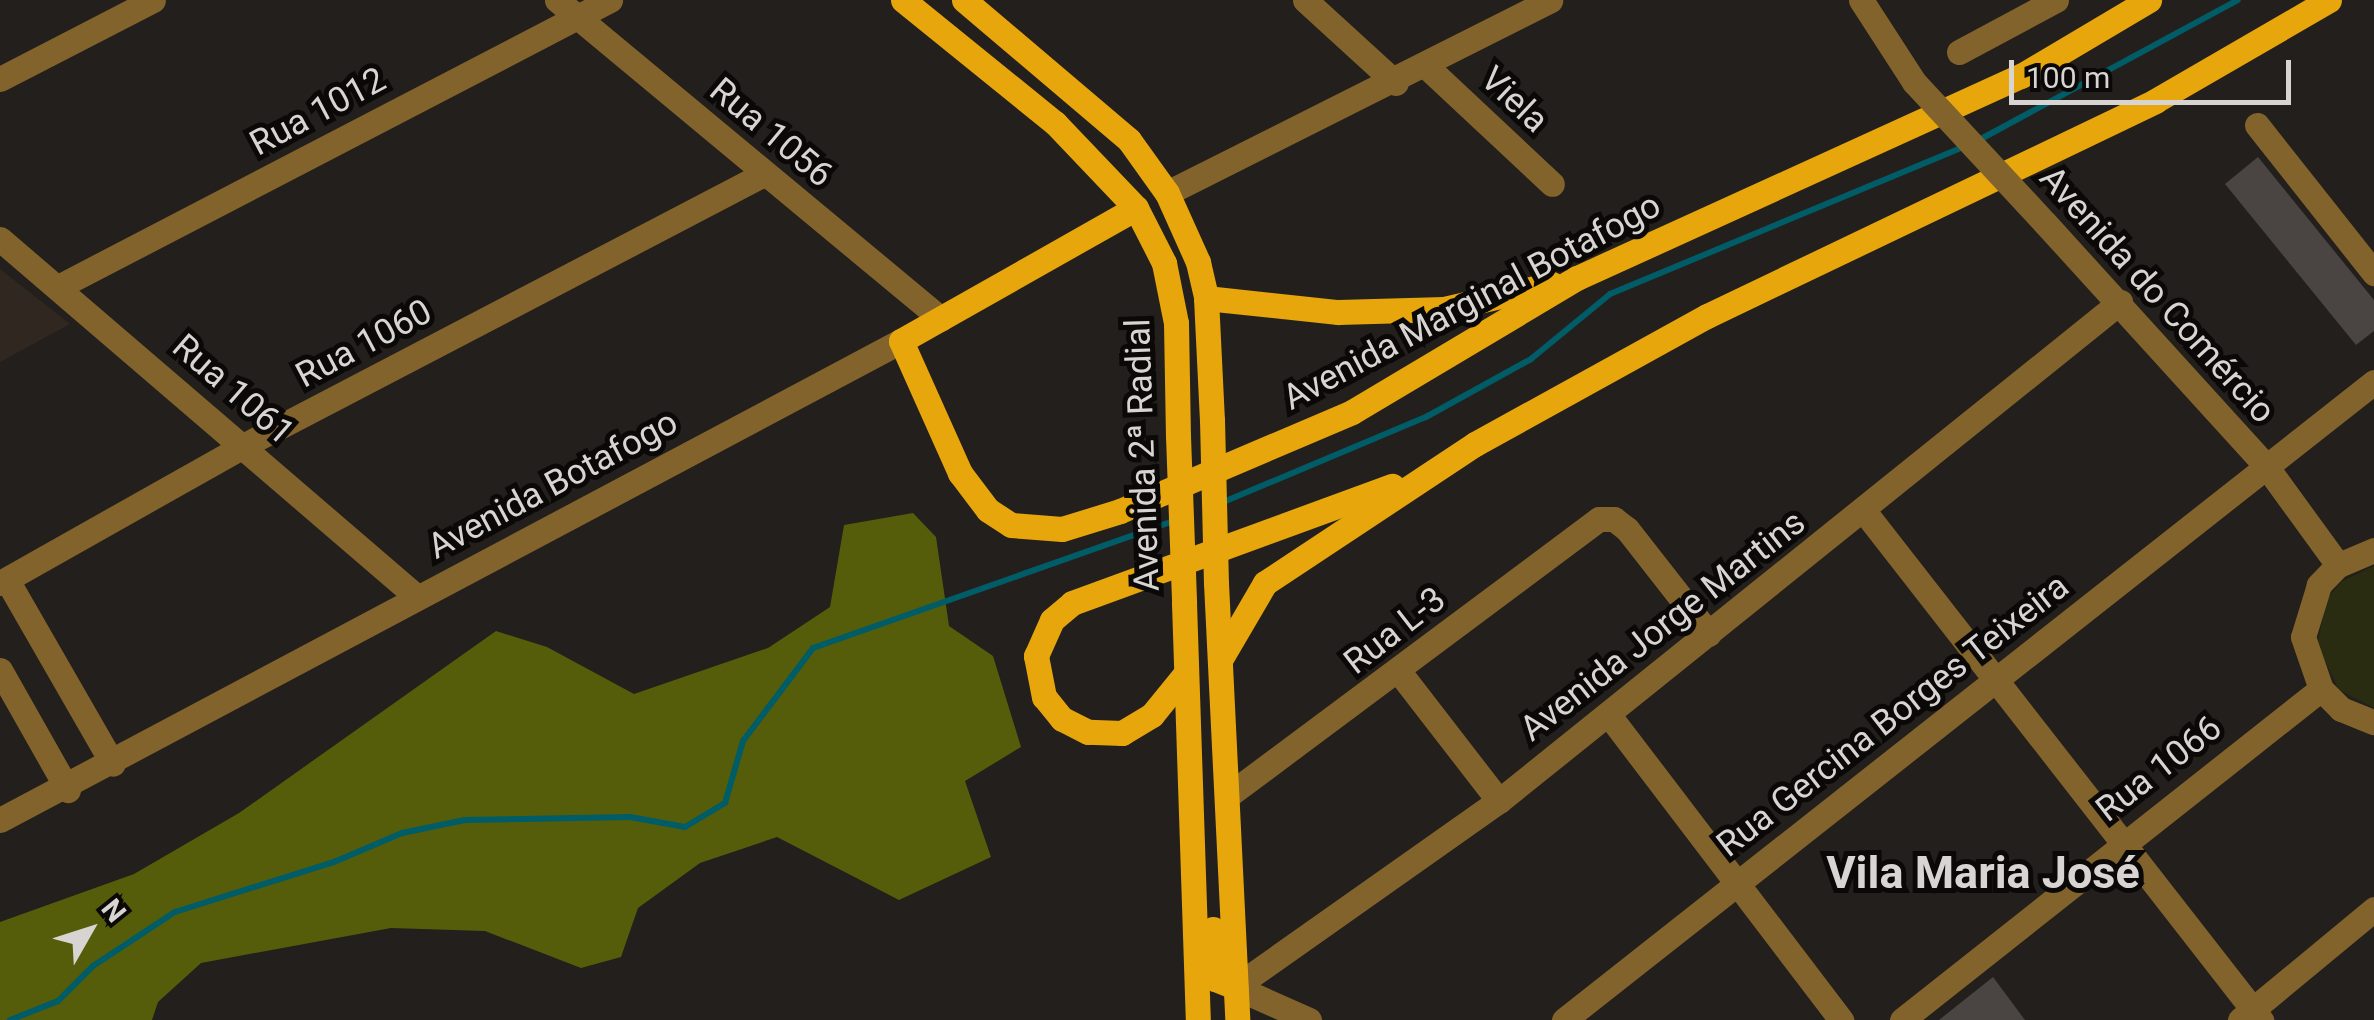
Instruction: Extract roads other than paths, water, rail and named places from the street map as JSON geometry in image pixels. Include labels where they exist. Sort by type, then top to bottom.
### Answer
[{"type":"main road","name":"Avenida 2ª Radial","points":[[903,0],[1055,123],[1136,208],[1164,263],[1176,323],[1198,1020]]},
{"type":"main road","name":"Avenida 2ª Radial","points":[[964,0],[1129,140],[1167,193],[1198,262],[1206,298],[1237,1020]]},
{"type":"main road","name":"Avenida Marginal Botafogo","points":[[902,340],[960,473],[988,510],[1031,531],[1062,529],[1120,511],[1352,412],[1577,278],[2020,76],[2148,0]]},
{"type":"main road","points":[[1220,660],[1266,583],[1425,474],[1591,376],[2155,101],[2330,0]]},
{"type":"main road","name":"Avenida Botafogo","points":[[902,340],[1136,208]]},
{"type":"main road","points":[[1206,298],[1338,312],[1444,309],[1577,278]]},
{"type":"main road","points":[[1186,673],[1152,715],[1122,733],[1088,732],[1062,719],[1044,697],[1036,656],[1052,620],[1072,603],[1425,474]]},
{"type":"main road","points":[[1196,896],[1212,910],[1216,979],[1235,987]]},
{"type":"street","points":[[0,79],[153,0]]},
{"type":"street","name":"Rua 1012","points":[[60,286],[567,8],[610,0]]},
{"type":"street","points":[[1305,0],[1396,83]]},
{"type":"street","points":[[1167,193],[1428,67],[1550,0]]},
{"type":"street","name":"Avenida do Comércio","points":[[1861,0],[1914,82],[2120,302],[2266,466],[2338,565]]},
{"type":"street","points":[[1959,52],[2056,0]]},
{"type":"street","name":"Rua 1056","points":[[567,8],[941,319]]},
{"type":"street","name":"Viela","points":[[1428,67],[1552,184]]},
{"type":"street","points":[[2257,126],[2374,273]]},
{"type":"street","name":"Rua 1060","points":[[3,581],[243,446],[764,174]]},
{"type":"street","name":"Rua 1061","points":[[0,239],[60,286],[416,596]]},
{"type":"street","name":"Avenida Jorge Martins","points":[[1235,987],[1499,800],[2120,302]]},
{"type":"street","name":"Avenida Botafogo","points":[[0,820],[68,790],[416,596],[902,340]]},
{"type":"street","name":"Rua Gercina Borges Teixeira","points":[[1564,1020],[2374,382]]},
{"type":"street","points":[[1864,511],[2121,842],[2251,1017],[2374,909]]},
{"type":"street","name":"Rua L-3","points":[[1230,794],[1400,673],[1599,519],[1614,518],[1626,529],[1710,634]]},
{"type":"street","points":[[2374,550],[2338,565],[2319,585],[2305,624],[2308,664],[2321,689],[2341,709],[2374,722]]},
{"type":"street","points":[[3,581],[113,764]]},
{"type":"street","points":[[0,670],[68,790]]},
{"type":"street","points":[[1400,673],[1499,800]]},
{"type":"street","name":"Rua 1066","points":[[1902,1020],[2121,842],[2321,689]]},
{"type":"street","points":[[1608,714],[1841,1020]]},
{"type":"street","points":[[1235,987],[1309,1020]]},
{"type":"waterway","points":[[1979,140],[2238,0]]},
{"type":"waterway","points":[[1221,503],[1426,417],[1531,359],[1610,294],[1963,147]]},
{"type":"waterway","points":[[10,1020],[58,1001],[93,966],[175,912],[334,862],[402,833],[465,820],[630,817],[685,827],[725,803],[743,741],[813,648],[1177,520]]},
{"type":"district","name":"Vila Maria José","points":[[1983,873]]}]
